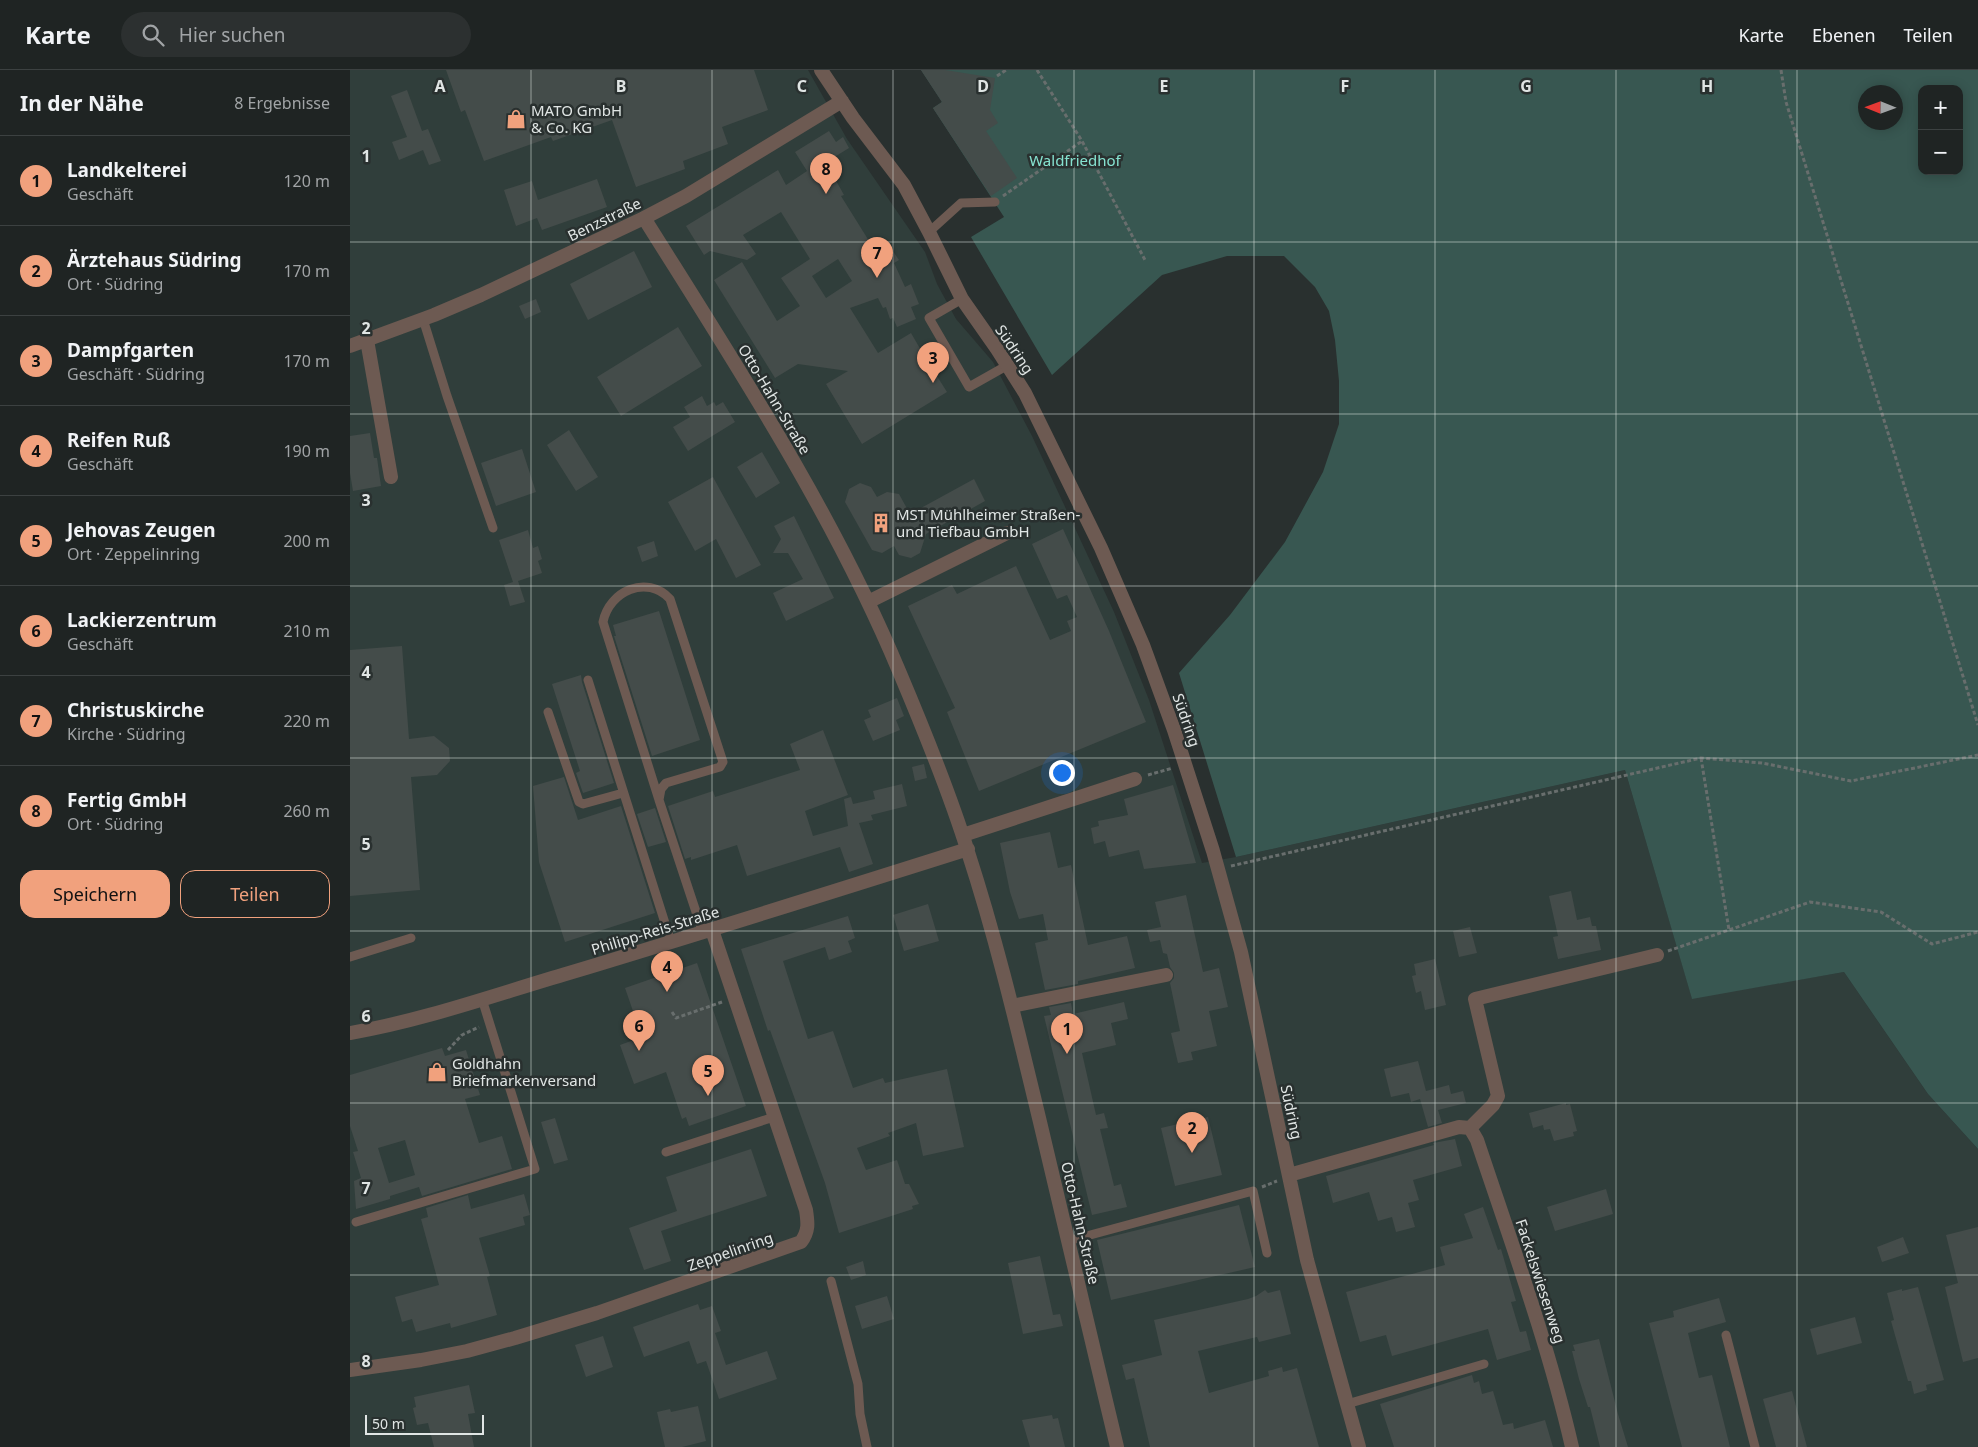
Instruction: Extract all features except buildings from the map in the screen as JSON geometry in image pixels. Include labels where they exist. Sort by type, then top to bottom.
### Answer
[{"type":"street","name":"Südring","points":[[821,70],[904,185],[962,299],[1008,365],[1039,421],[1118,587],[1146,653],[1185,764],[1218,869],[1249,988],[1307,1260],[1359,1447]]},
{"type":"street","name":"Benzstraße","points":[[350,346],[423,319],[530,272],[644,218],[686,196],[842,101]]},
{"type":"street","name":"Otto-Hahn-Straße","points":[[644,218],[798,469],[868,602],[902,677],[963,835],[1001,960],[1117,1447]]},
{"type":"street","points":[[367,340],[391,477]]},
{"type":"street","points":[[868,602],[1008,533]]},
{"type":"street","points":[[963,835],[1135,779]]},
{"type":"street","name":"Philipp-Reis-Straße","points":[[350,1033],[406,1021],[482,999],[968,849]]},
{"type":"street","name":"Zeppelinring","points":[[350,1370],[421,1360],[467,1351],[515,1338],[597,1313],[801,1242],[807,1234],[808,1220],[734,997],[707,931]]},
{"type":"street","points":[[1288,1175],[1459,1127],[1470,1128],[1493,1105],[1498,1096],[1475,999],[1658,955]]},
{"type":"street","points":[[1012,1006],[1166,975]]},
{"type":"street","name":"Fackelswiesenweg","points":[[1470,1128],[1477,1140],[1538,1325],[1558,1389],[1572,1447]]},
{"type":"lane","points":[[929,232],[961,203],[995,202]]},
{"type":"lane","points":[[962,299],[929,318],[969,387],[1008,365]]},
{"type":"lane","points":[[423,319],[447,396],[493,528]]},
{"type":"lane","points":[[659,800],[660,789],[666,782],[720,767],[723,762],[670,599],[663,592],[653,588],[640,588],[625,591],[616,596],[605,612],[603,622],[659,800],[707,931]]},
{"type":"lane","points":[[588,680],[671,942]]},
{"type":"lane","points":[[548,712],[579,802],[583,804],[623,793]]},
{"type":"lane","points":[[350,956],[411,938]]},
{"type":"lane","points":[[356,1222],[535,1169],[482,999]]},
{"type":"lane","points":[[666,1152],[774,1117]]},
{"type":"lane","points":[[1068,1241],[1252,1192],[1267,1253]]},
{"type":"lane","points":[[831,1281],[858,1384],[860,1414],[867,1447]]},
{"type":"lane","points":[[1726,1336],[1756,1447]]},
{"type":"lane","points":[[1347,1404],[1484,1364]]},
{"type":"path","points":[[997,76],[1006,70]]},
{"type":"path","points":[[1037,70],[1082,141],[1145,260]]},
{"type":"path","points":[[1781,70],[1786,102],[1978,725]]},
{"type":"path","points":[[995,202],[1082,141]]},
{"type":"path","points":[[1218,869],[1701,758],[1762,763],[1851,781],[1978,755]]},
{"type":"path","points":[[1701,758],[1729,930]]},
{"type":"path","points":[[1135,779],[1185,764]]},
{"type":"path","points":[[1658,955],[1810,902],[1881,912],[1932,944],[1978,932]]},
{"type":"path","points":[[672,1012],[676,1018],[734,997]]},
{"type":"path","points":[[448,1050],[462,1035],[490,1023]]},
{"type":"path","points":[[1252,1192],[1288,1175]]},
{"type":"shaded area","points":[[350,70],[808,70],[847,139],[925,252],[937,284],[956,319],[993,362],[1032,436],[1114,612],[1149,700],[1202,863],[1625,770],[1692,998],[1844,972],[1928,1094],[1978,1149],[1978,1447],[350,1447]]},
{"type":"green space","name":"Waldfriedhof","points":[[921,70],[1978,70],[1978,1149],[1928,1094],[1844,972],[1692,999],[1625,770],[1236,857],[1179,673],[1230,615],[1285,542],[1323,472],[1339,424],[1339,381],[1335,340],[1329,311],[1315,287],[1284,256],[1227,256],[1162,275],[1052,375],[971,237],[1004,217],[933,108],[942,102]]},
{"type":"place","name":"MATO GmbH & Co. KG","points":[[516,119]]},
{"type":"place","name":"Fertig GmbH","points":[[826,194]]},
{"type":"place","name":"Christuskirche","points":[[877,278]]},
{"type":"place","name":"Dampfgarten","points":[[933,383]]},
{"type":"place","name":"MST Mühlheimer Straßen- und Tiefbau GmbH","points":[[881,523]]},
{"type":"place","name":"Reifen Ruß","points":[[667,992]]},
{"type":"place","name":"Lackierzentrum","points":[[639,1051]]},
{"type":"place","name":"Landkelterei","points":[[1067,1054]]},
{"type":"place","name":"Goldhahn Briefmarkenversand","points":[[437,1072]]},
{"type":"place","name":"Jehovas Zeugen","points":[[708,1096]]},
{"type":"place","name":"Ärztehaus Südring","points":[[1192,1153]]}]
